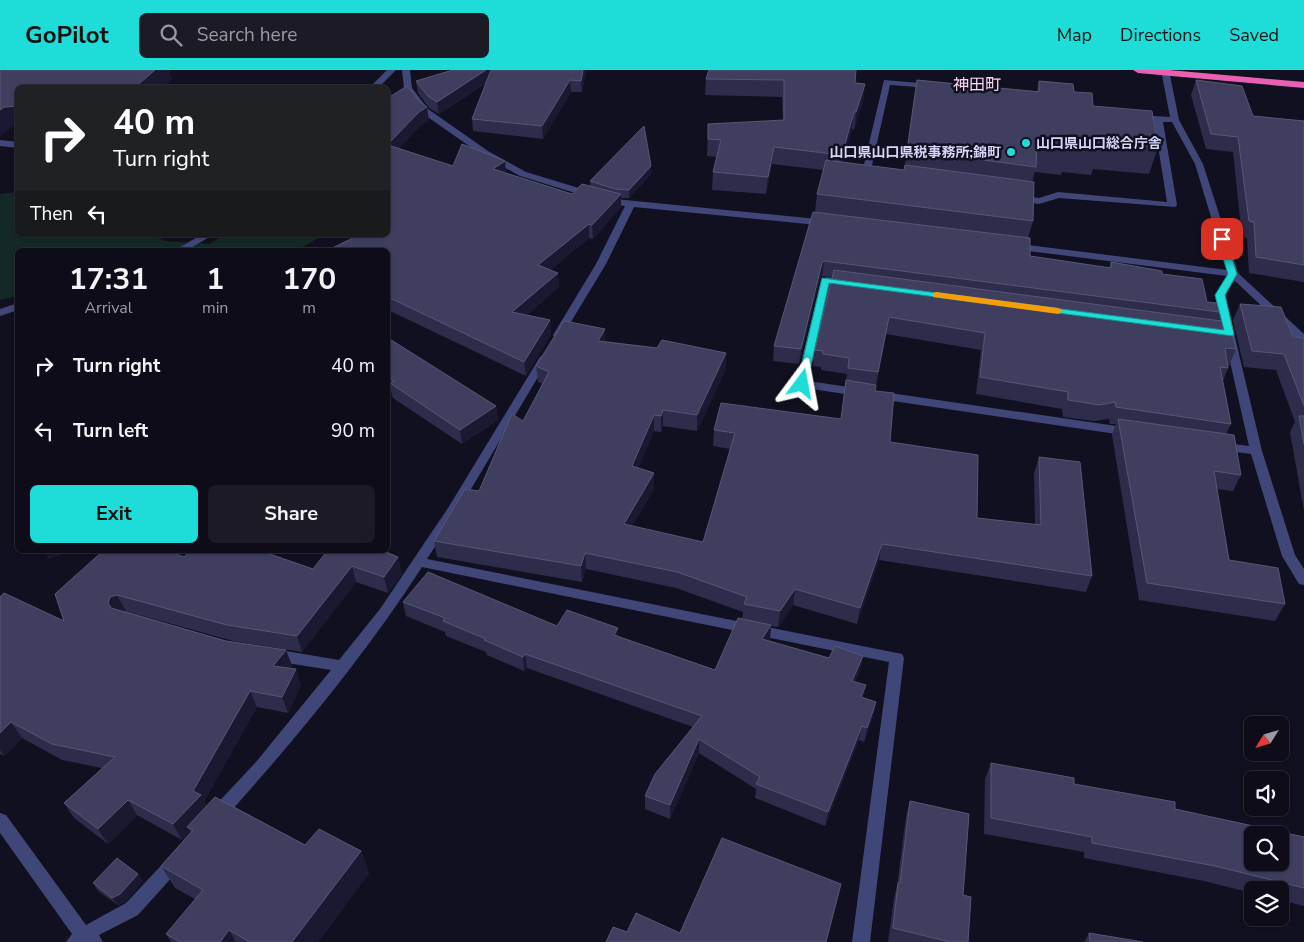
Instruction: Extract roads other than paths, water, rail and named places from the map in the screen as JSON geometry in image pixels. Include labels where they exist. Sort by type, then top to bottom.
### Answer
[{"type":"highway","points":[[1138,70],[1304,85]]},
{"type":"street","points":[[376,85],[392,70]]},
{"type":"street","points":[[406,70],[408,88],[425,111],[484,153],[523,174],[614,202],[838,224]]},
{"type":"street","points":[[1165,71],[1175,120],[1199,164],[1233,274],[1304,340]]},
{"type":"street","points":[[884,179],[865,177],[887,82],[935,87]]},
{"type":"street","points":[[1130,116],[1175,120]]},
{"type":"street","points":[[1010,197],[1039,201],[1058,195],[1172,205],[1158,118]]},
{"type":"street","points":[[0,143],[15,145]]},
{"type":"street","points":[[209,824],[261,767],[385,613],[452,511],[601,264],[631,203]]},
{"type":"street","points":[[184,248],[204,237]]},
{"type":"street","points":[[1006,245],[1233,274]]},
{"type":"street","points":[[1233,274],[1220,295],[1225,333],[1256,451],[1289,556],[1304,580]]},
{"type":"street","points":[[855,284],[826,280],[802,384],[1138,433]]},
{"type":"street","points":[[0,313],[15,307]]},
{"type":"street","points":[[1207,444],[1256,451]]},
{"type":"street","points":[[418,562],[897,658],[861,942]]},
{"type":"street","points":[[261,653],[343,666]]},
{"type":"street","points":[[0,820],[84,940],[132,909],[183,852]]},
{"type":"place","name":"山口県山口総合庁舎","points":[[1026,143]]},
{"type":"place","name":"山口県山口県税事務所;錦町","points":[[1011,152]]},
{"type":"district","name":"神田町","points":[[977,85]]}]
